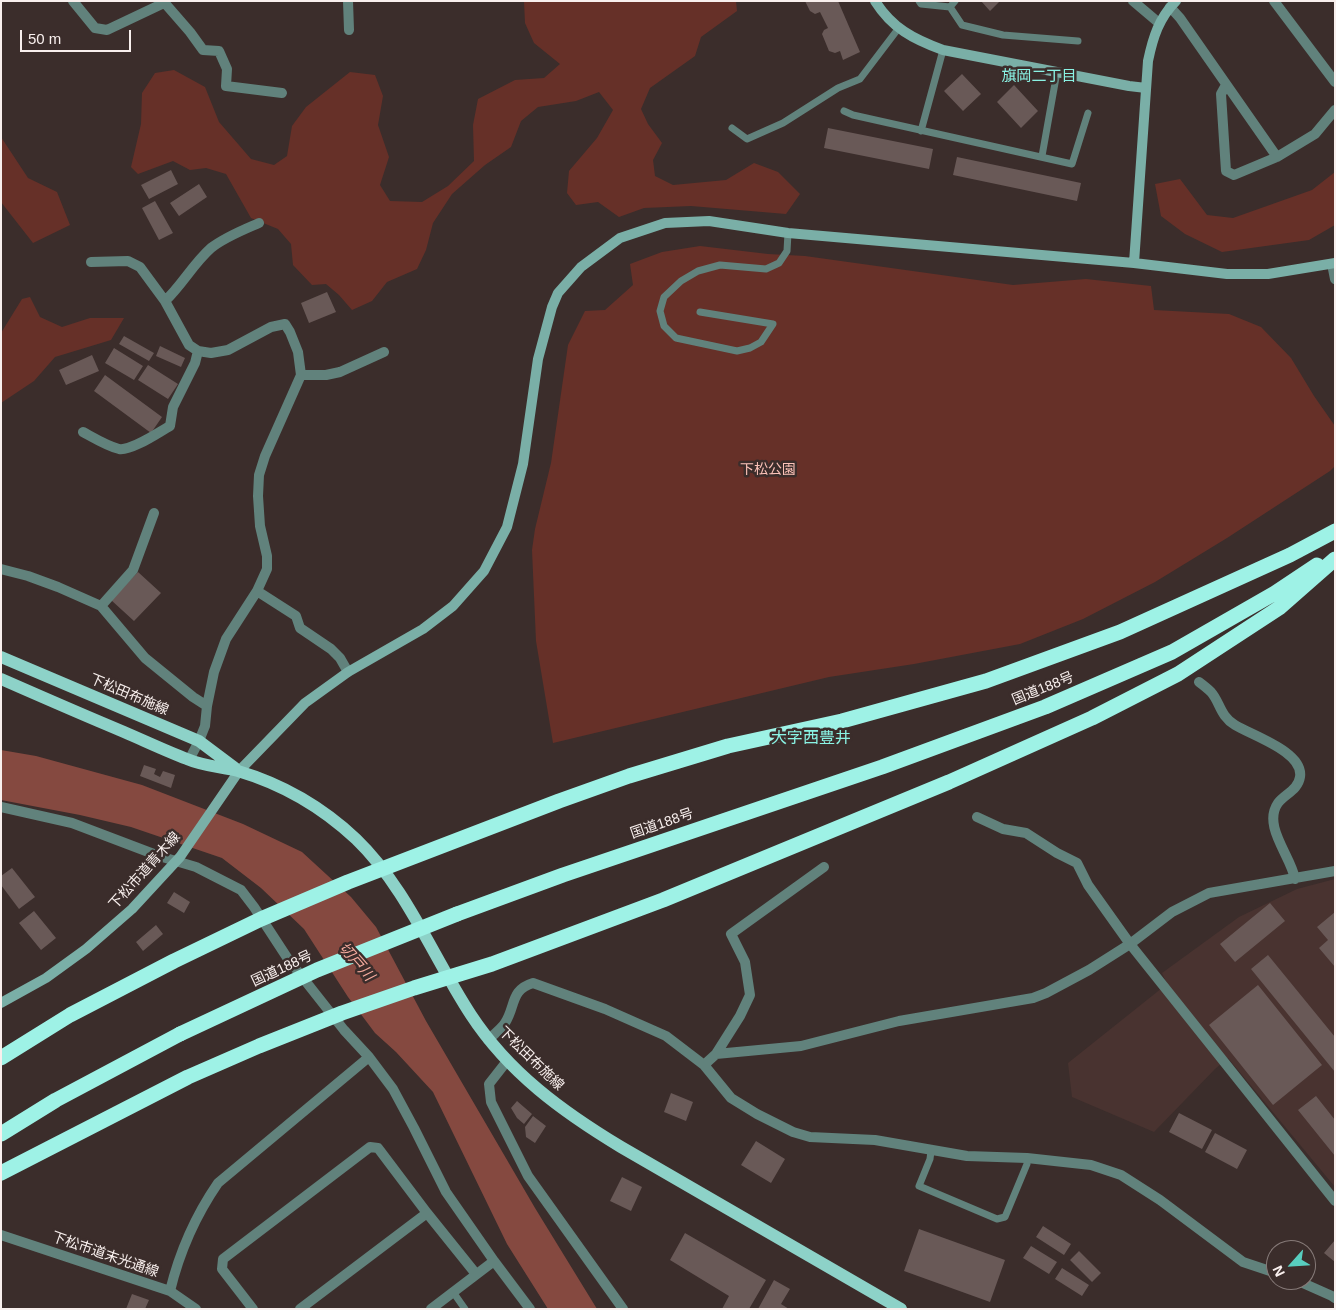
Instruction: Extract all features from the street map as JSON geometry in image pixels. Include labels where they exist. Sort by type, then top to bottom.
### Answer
[{"type":"highway","points":[[1,1058],[70,1015],[174,961],[265,917],[348,882],[559,800],[629,776],[728,746],[842,721],[986,681],[1120,632],[1290,555],[1335,531]]},
{"type":"highway","name":"国道188号","points":[[1,1134],[56,1100],[180,1034],[317,970],[457,914],[563,875],[882,767],[1045,707],[1172,652],[1274,593],[1335,553]]},
{"type":"highway","points":[[1,1172],[188,1077],[259,1046],[337,1014],[492,964],[663,900],[950,782],[1092,718],[1178,674],[1272,613],[1335,559]]},
{"type":"main road","name":"下松田布施線","points":[[1,658],[199,741],[239,772]]},
{"type":"main road","name":"下松田布施線","points":[[1,680],[189,760],[239,772],[278,786],[324,813],[356,839],[384,868],[448,977],[488,1040],[542,1094],[582,1124],[901,1309]]},
{"type":"street","points":[[73,1],[94,28],[107,30],[163,2],[204,50],[219,51],[227,68],[226,86],[282,93]]},
{"type":"street","points":[[348,1],[348,30]]},
{"type":"street","points":[[874,1],[898,29],[921,42],[943,50],[1146,88]]},
{"type":"street","points":[[1133,1],[1142,11],[1159,23]]},
{"type":"street","points":[[1274,1],[1335,82]]},
{"type":"street","points":[[1134,263],[1148,61],[1153,37],[1159,23],[1173,4],[1180,18],[1277,157]]},
{"type":"street","points":[[1226,85],[1222,94],[1226,171],[1234,175],[1277,157],[1315,134],[1335,110]]},
{"type":"street","name":"下松市道青木線","points":[[1,1003],[46,978],[86,949],[132,909],[178,859],[239,772],[305,703],[348,672],[422,629],[453,606],[484,571],[506,527],[523,464],[538,359],[552,307],[558,294],[581,267],[620,238],[665,223],[709,221],[788,233],[1134,263],[1227,274],[1268,274],[1333,263]]},
{"type":"street","points":[[165,301],[211,248],[224,239],[259,223]]},
{"type":"street","points":[[91,262],[128,260],[140,267],[165,301],[189,345],[198,351],[211,353],[228,350],[271,327],[285,324],[298,352],[301,375],[265,456],[259,474],[260,526],[267,556],[267,569],[257,591],[226,639],[214,672],[205,726],[189,760]]},
{"type":"street","points":[[1333,263],[1335,279]]},
{"type":"street","points":[[83,432],[120,449],[129,448],[170,426],[173,408],[198,351]]},
{"type":"street","points":[[301,375],[326,375],[340,372],[384,352]]},
{"type":"street","points":[[101,606],[133,570],[154,513]]},
{"type":"street","points":[[1,569],[43,582],[101,606],[145,658],[207,706]]},
{"type":"street","points":[[257,591],[296,616],[300,628],[331,649],[340,658],[348,672]]},
{"type":"street","points":[[1199,682],[1212,693],[1220,710],[1233,724],[1288,753],[1298,763],[1301,777],[1296,787],[1278,803],[1273,817],[1276,831],[1293,869],[1295,879]]},
{"type":"street","points":[[1,807],[72,823],[178,859],[241,890],[254,907],[265,917],[288,960],[337,1014],[392,1089],[446,1192],[530,1309]]},
{"type":"street","points":[[977,817],[1003,829],[1026,834],[1057,854],[1077,863],[1088,886],[1130,944],[1335,1201]]},
{"type":"street","points":[[704,1065],[716,1054],[740,1016],[750,995],[745,962],[730,934],[824,867]]},
{"type":"street","points":[[716,1054],[801,1046],[899,1021],[1033,998],[1089,970],[1130,944],[1172,912],[1209,893],[1335,871]]},
{"type":"street","points":[[488,1040],[504,1024],[510,1014],[516,994],[523,986],[533,983],[605,1009],[666,1036],[704,1065],[731,1098],[757,1114],[793,1132],[810,1137],[875,1140],[967,1156],[1028,1158],[1091,1165],[1121,1175],[1160,1200],[1243,1262],[1266,1270]]},
{"type":"street","points":[[170,1291],[175,1272],[195,1224],[208,1198],[218,1184],[369,1057]]},
{"type":"street","points":[[507,1061],[489,1084],[491,1102],[528,1176],[624,1309]]},
{"type":"street","points":[[253,1309],[222,1269],[223,1259],[370,1147],[378,1148],[476,1274]]},
{"type":"street","points":[[300,1309],[427,1213]]},
{"type":"street","name":"下松市道末光通線","points":[[1,1234],[170,1291],[196,1309]]},
{"type":"street","points":[[431,1309],[494,1261]]},
{"type":"street","points":[[1316,1289],[1335,1298]]},
{"type":"lane","points":[[919,1],[921,4],[952,4],[962,25],[1003,35],[1078,42]]},
{"type":"lane","points":[[732,128],[747,139],[783,122],[838,88],[860,79],[898,29]]},
{"type":"lane","points":[[921,131],[943,50]]},
{"type":"lane","points":[[1042,156],[1057,72]]},
{"type":"lane","points":[[844,111],[853,115],[921,131],[1072,164],[1088,114]]},
{"type":"lane","points":[[700,312],[772,324],[761,342],[750,348],[737,351],[676,338],[664,326],[660,310],[664,297],[681,281],[698,271],[720,266],[766,269],[779,263],[787,251],[788,233]]},
{"type":"lane","points":[[931,1151],[930,1159],[919,1186],[997,1219],[1005,1217],[1028,1158]]},
{"type":"lane","points":[[453,1292],[465,1309]]},
{"type":"shaded area","points":[[1335,879],[1335,1187],[1228,1058],[1154,1132],[1072,1097],[1068,1063],[1167,984],[1162,973],[1239,917],[1297,889]]},
{"type":"green space","points":[[524,1],[736,1],[737,11],[701,37],[695,56],[650,88],[641,109],[648,124],[662,143],[653,160],[655,176],[673,185],[726,180],[754,163],[778,172],[800,194],[786,214],[691,206],[644,208],[619,217],[598,202],[576,205],[567,193],[569,171],[597,138],[613,110],[599,92],[576,101],[538,107],[521,121],[511,147],[485,165],[452,194],[433,223],[426,250],[417,269],[387,282],[372,301],[352,310],[326,284],[312,285],[293,265],[291,244],[278,229],[251,218],[226,174],[206,168],[190,170],[173,161],[138,174],[131,167],[141,124],[142,93],[155,73],[174,70],[205,87],[219,122],[251,159],[274,165],[287,156],[292,126],[306,107],[350,72],[375,75],[383,96],[378,125],[389,157],[380,185],[390,201],[422,202],[448,186],[474,161],[473,125],[478,99],[515,80],[544,78],[560,64],[534,43],[525,23]]},
{"type":"green space","points":[[1,137],[28,178],[57,192],[70,225],[33,243],[1,202]]},
{"type":"green space","points":[[1335,172],[1335,225],[1309,240],[1222,252],[1185,234],[1161,216],[1155,184],[1180,179],[1207,215],[1233,218],[1312,190]]},
{"type":"green space","name":"下松公園","points":[[700,246],[768,254],[805,256],[1013,285],[1086,279],[1151,286],[1154,310],[1229,314],[1261,327],[1291,358],[1335,426],[1335,466],[1227,538],[1155,582],[1083,619],[1020,644],[914,664],[829,677],[553,743],[536,641],[532,550],[535,529],[551,463],[568,345],[585,311],[605,310],[633,285],[630,264],[662,252]]},
{"type":"green space","points":[[30,297],[40,317],[62,327],[90,318],[124,318],[111,340],[55,357],[34,381],[1,403],[1,333],[22,299]]},
{"type":"water","name":"切戸川","points":[[1,750],[36,756],[142,785],[243,824],[302,852],[351,897],[376,927],[426,1021],[535,1208],[597,1309],[548,1309],[507,1244],[433,1092],[396,1052],[375,1033],[348,997],[304,929],[261,888],[222,858],[131,827],[1,800]]},
{"type":"building","points":[[805,1],[838,1],[860,52],[843,60],[840,51],[835,53],[829,51],[822,34],[828,28],[820,12],[815,14],[810,11]]},
{"type":"building","points":[[981,1],[1000,1],[990,11]]},
{"type":"building","points":[[962,74],[981,94],[963,111],[944,91]]},
{"type":"building","points":[[1014,85],[1038,111],[1021,128],[997,102]]},
{"type":"building","points":[[828,128],[933,149],[929,169],[824,148]]},
{"type":"building","points":[[957,157],[1081,183],[1077,201],[953,175]]},
{"type":"building","points":[[171,170],[178,184],[149,199],[141,185]]},
{"type":"building","points":[[199,184],[207,197],[179,216],[170,203]]},
{"type":"building","points":[[155,201],[173,233],[159,240],[142,208]]},
{"type":"building","points":[[327,292],[336,312],[309,323],[301,303]]},
{"type":"building","points":[[124,336],[154,353],[149,361],[119,344]]},
{"type":"building","points":[[160,346],[185,358],[181,367],[156,356]]},
{"type":"building","points":[[114,348],[143,366],[134,380],[105,363]]},
{"type":"building","points":[[92,355],[99,371],[66,385],[59,370]]},
{"type":"building","points":[[148,365],[178,384],[168,399],[138,380]]},
{"type":"building","points":[[105,375],[162,417],[151,433],[94,391]]},
{"type":"building","points":[[138,572],[161,593],[134,621],[111,600]]},
{"type":"building","points":[[144,765],[156,769],[154,774],[160,777],[163,771],[175,775],[171,788],[140,776]]},
{"type":"building","points":[[12,868],[35,897],[19,909],[1,885],[1,876]]},
{"type":"building","points":[[174,892],[190,902],[184,913],[167,903]]},
{"type":"building","points":[[1270,903],[1285,921],[1235,962],[1220,944]]},
{"type":"building","points":[[34,911],[56,938],[41,950],[19,923]]},
{"type":"building","points":[[1335,912],[1335,967],[1319,948],[1328,940],[1317,927]]},
{"type":"building","points":[[156,925],[163,934],[143,951],[136,942]]},
{"type":"building","points":[[1268,955],[1335,1037],[1335,1072],[1251,969]]},
{"type":"building","points":[[1258,985],[1322,1065],[1273,1105],[1209,1025]]},
{"type":"building","points":[[671,1093],[693,1102],[686,1121],[664,1112]]},
{"type":"building","points":[[1316,1096],[1335,1120],[1335,1156],[1298,1110]]},
{"type":"building","points":[[517,1101],[532,1114],[524,1124],[517,1118],[511,1108]]},
{"type":"building","points":[[1179,1113],[1212,1130],[1202,1149],[1169,1132]]},
{"type":"building","points":[[533,1116],[546,1126],[535,1143],[526,1137],[525,1127]]},
{"type":"building","points":[[1215,1133],[1247,1150],[1237,1169],[1205,1152]]},
{"type":"building","points":[[756,1141],[785,1159],[771,1183],[741,1165]]},
{"type":"building","points":[[622,1177],[642,1187],[631,1211],[610,1201]]},
{"type":"building","points":[[1043,1226],[1071,1244],[1064,1255],[1036,1237]]},
{"type":"building","points":[[919,1229],[1005,1260],[990,1302],[904,1271]]},
{"type":"building","points":[[685,1233],[766,1280],[749,1309],[722,1309],[729,1296],[670,1260]]},
{"type":"building","points":[[1335,1240],[1335,1262],[1324,1253]]},
{"type":"building","points":[[1031,1246],[1057,1262],[1049,1274],[1023,1258]]},
{"type":"building","points":[[1079,1251],[1101,1273],[1092,1282],[1070,1260]]},
{"type":"building","points":[[1062,1268],[1089,1285],[1082,1296],[1055,1279]]},
{"type":"building","points":[[774,1280],[790,1289],[781,1304],[789,1309],[758,1309]]},
{"type":"building","points":[[132,1294],[149,1300],[145,1309],[126,1309]]},
{"type":"district","name":"旗岡二丁目","points":[[1039,77]]},
{"type":"district","name":"大字西豊井","points":[[811,739]]}]
